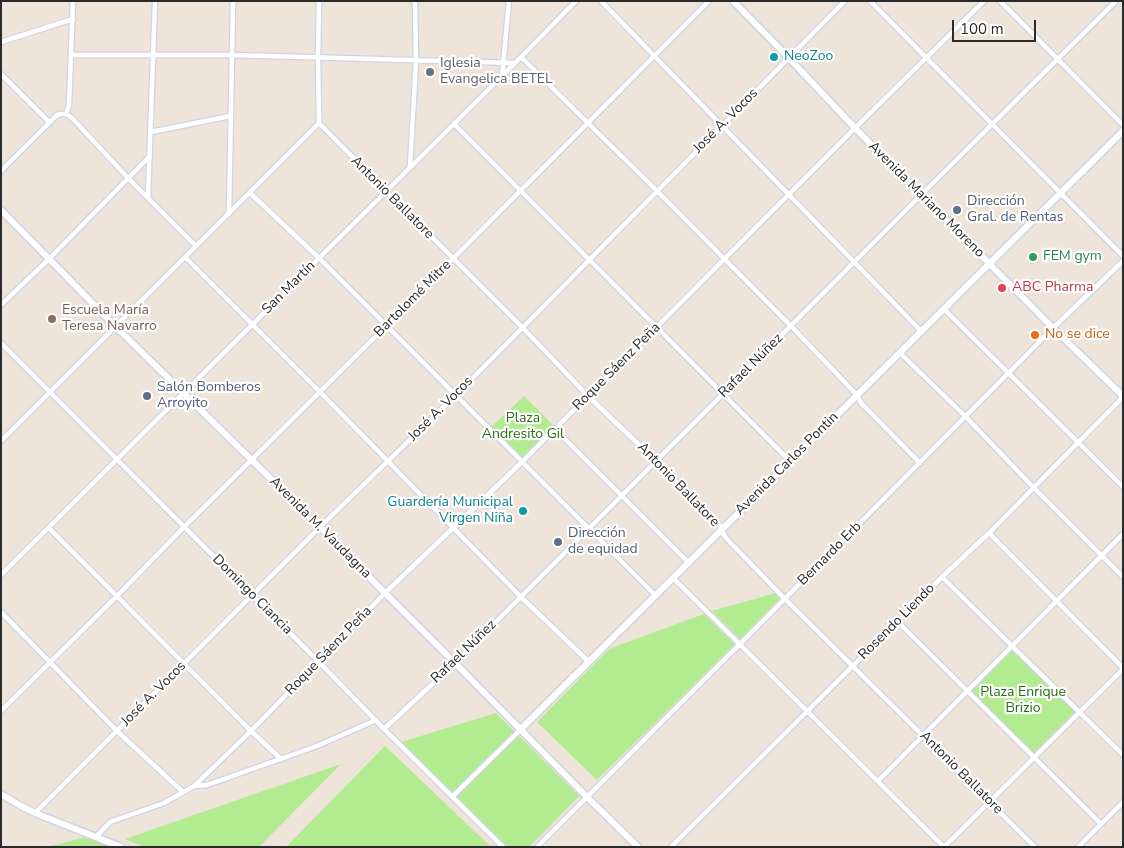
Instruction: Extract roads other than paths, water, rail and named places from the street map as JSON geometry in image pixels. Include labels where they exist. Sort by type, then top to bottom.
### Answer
[{"type":"main road","name":"Avenida Mariano Moreno","points":[[733,1],[855,128],[1123,397]]},
{"type":"main road","name":"Avenida Carlos Pontin","points":[[520,730],[1123,131]]},
{"type":"main road","name":"Avenida M. Vaudagna","points":[[1,210],[638,847]]},
{"type":"main road","points":[[1,794],[35,813],[121,847]]},
{"type":"street","points":[[66,114],[69,105],[74,1]]},
{"type":"street","points":[[148,198],[155,1]]},
{"type":"street","points":[[229,214],[233,1]]},
{"type":"street","points":[[1,441],[319,123],[319,1]]},
{"type":"street","points":[[410,167],[416,60],[415,1]]},
{"type":"street","points":[[502,76],[509,1]]},
{"type":"street","name":"San Martín","points":[[1,576],[576,1]]},
{"type":"street","points":[[601,1],[922,332]]},
{"type":"street","name":"Bartolomé Mitre","points":[[1,710],[710,1]]},
{"type":"street","name":"José A. Vocos","points":[[35,813],[252,595],[455,396],[845,1]]},
{"type":"street","points":[[870,1],[1123,256]]},
{"type":"street","name":"Roque Sáenz Peña","points":[[96,837],[106,825],[114,820],[164,803],[194,786],[319,662],[384,593],[522,462],[984,1]]},
{"type":"street","points":[[1000,1],[1123,125]]},
{"type":"street","name":"Rafael Núñez","points":[[384,729],[455,663],[1116,1]]},
{"type":"street","points":[[1,42],[73,19]]},
{"type":"street","points":[[72,55],[232,55],[515,63]]},
{"type":"street","points":[[522,57],[791,326],[920,463]]},
{"type":"street","points":[[1,74],[50,122]]},
{"type":"street","points":[[1,170],[50,122],[57,116],[66,114],[196,246]]},
{"type":"street","points":[[151,132],[230,116]]},
{"type":"street","name":"Antonio Ballatore","points":[[319,123],[588,396],[720,526],[725,537],[785,599],[1035,847]]},
{"type":"street","points":[[454,124],[790,461]]},
{"type":"street","points":[[1,305],[150,156]]},
{"type":"street","points":[[250,193],[319,258],[656,596]]},
{"type":"street","points":[[185,258],[589,662]]},
{"type":"street","name":"Bernardo Erb","points":[[537,847],[1053,328],[1123,261]]},
{"type":"street","points":[[944,309],[1123,488]]},
{"type":"street","name":"Domingo Ciancia","points":[[1,343],[503,847]]},
{"type":"street","points":[[900,353],[966,417],[1123,577]]},
{"type":"street","name":"Rosendo Liendo","points":[[671,847],[1123,397]]},
{"type":"street","points":[[555,429],[688,562]]},
{"type":"street","points":[[49,528],[281,759]]},
{"type":"street","points":[[673,578],[944,847],[1123,668],[988,533]]},
{"type":"street","points":[[878,781],[1123,534]]},
{"type":"street","points":[[942,577],[1123,755]]},
{"type":"street","points":[[1,612],[117,731],[183,792]]},
{"type":"street","points":[[897,621],[1101,824]]},
{"type":"street","points":[[194,786],[207,785],[317,746],[376,720]]},
{"type":"street","name":"Avenida Carlos Pontin","points":[[452,797],[520,730]]},
{"type":"street","points":[[1078,847],[1123,802]]},
{"type":"place","name":"NeoZoo","points":[[774,57]]},
{"type":"place","name":"Iglesia Evangelica BETEL","points":[[430,72]]},
{"type":"place","name":"Dirección Gral. de Rentas","points":[[957,210]]},
{"type":"place","name":"FEM gym","points":[[1033,257]]},
{"type":"place","name":"ABC Pharma","points":[[1002,288]]},
{"type":"place","name":"Escuela María Teresa Navarro","points":[[52,319]]},
{"type":"place","name":"No se dice","points":[[1035,335]]},
{"type":"place","name":"Salón Bomberos Arroyito","points":[[147,396]]},
{"type":"place","name":"Guardería Municipal Virgen Niña","points":[[523,511]]},
{"type":"place","name":"Dirección de equidad","points":[[558,542]]},
{"type":"park label","name":"Plaza Andresito Gil","points":[[523,428]]},
{"type":"park label","name":"Plaza Enrique Brizio","points":[[1023,702]]}]
